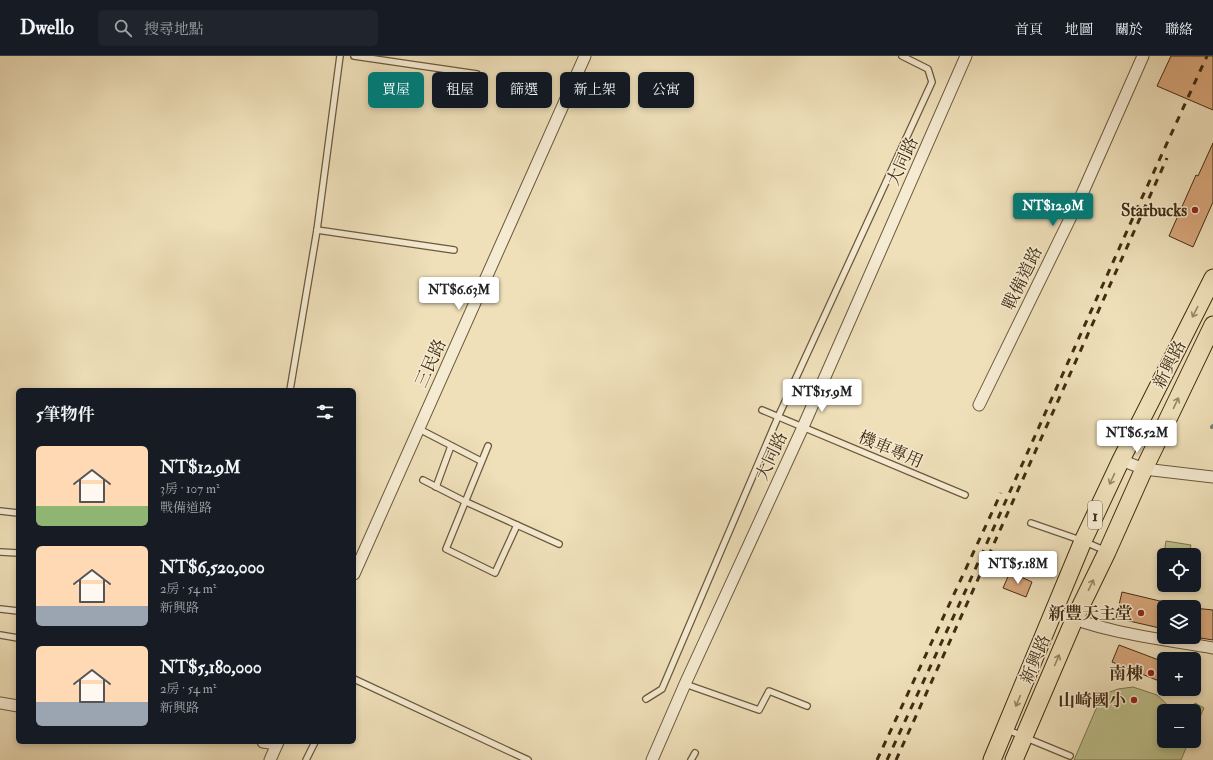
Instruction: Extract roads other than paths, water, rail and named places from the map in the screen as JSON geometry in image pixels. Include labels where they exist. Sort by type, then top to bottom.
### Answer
[{"type":"main road","name":"新興路","points":[[992,760],[1084,541],[1121,460],[1213,278]]},
{"type":"main road","name":"新興路","points":[[1014,760],[1074,620],[1108,552],[1144,469],[1213,325]]},
{"type":"street","name":"三民路","points":[[356,570],[585,56]]},
{"type":"street","name":"大同路","points":[[652,760],[684,684],[803,427],[966,56]]},
{"type":"street","name":"戰備道路","points":[[979,405],[1082,194],[1143,56]]},
{"type":"street","points":[[1121,460],[1144,469],[1213,477]]},
{"type":"street","points":[[1055,611],[1074,620],[1133,634],[1213,648]]},
{"type":"street","points":[[0,703],[16,706]]},
{"type":"street","points":[[270,760],[277,744]]},
{"type":"lane","points":[[290,388],[318,230],[340,56]]},
{"type":"lane","points":[[354,56],[463,72]]},
{"type":"lane","points":[[646,699],[662,689],[778,417],[932,82],[928,69],[902,56]]},
{"type":"lane","points":[[318,230],[454,250]]},
{"type":"lane","name":"機車專用","points":[[762,410],[965,495]]},
{"type":"lane","points":[[419,429],[481,461]]},
{"type":"lane","points":[[436,487],[451,446]]},
{"type":"lane","points":[[488,446],[464,501],[446,549],[495,573],[517,525]]},
{"type":"lane","points":[[423,480],[464,501],[559,544]]},
{"type":"lane","points":[[0,511],[16,513]]},
{"type":"lane","points":[[1031,523],[1084,541],[1108,552]]},
{"type":"lane","points":[[0,552],[16,553]]},
{"type":"lane","points":[[0,608],[16,611]]},
{"type":"lane","points":[[0,635],[16,638]]},
{"type":"lane","points":[[356,681],[528,760]]},
{"type":"lane","points":[[684,684],[759,710],[769,690],[807,706]]},
{"type":"lane","points":[[1006,728],[1024,738],[1070,756]]},
{"type":"lane","points":[[306,760],[314,744]]},
{"type":"lane","points":[[691,760],[695,753]]},
{"type":"railway","points":[[887,760],[964,594],[1207,56]]},
{"type":"railway","points":[[896,760],[1167,158]]},
{"type":"railway","points":[[877,760],[1001,493]]},
{"type":"place","name":"Starbucks","points":[[1195,210]]},
{"type":"place","name":"新豐天主堂","points":[[1141,613]]},
{"type":"place","name":"南棟","points":[[1151,673]]},
{"type":"place","name":"山崎國小","points":[[1134,700]]}]
